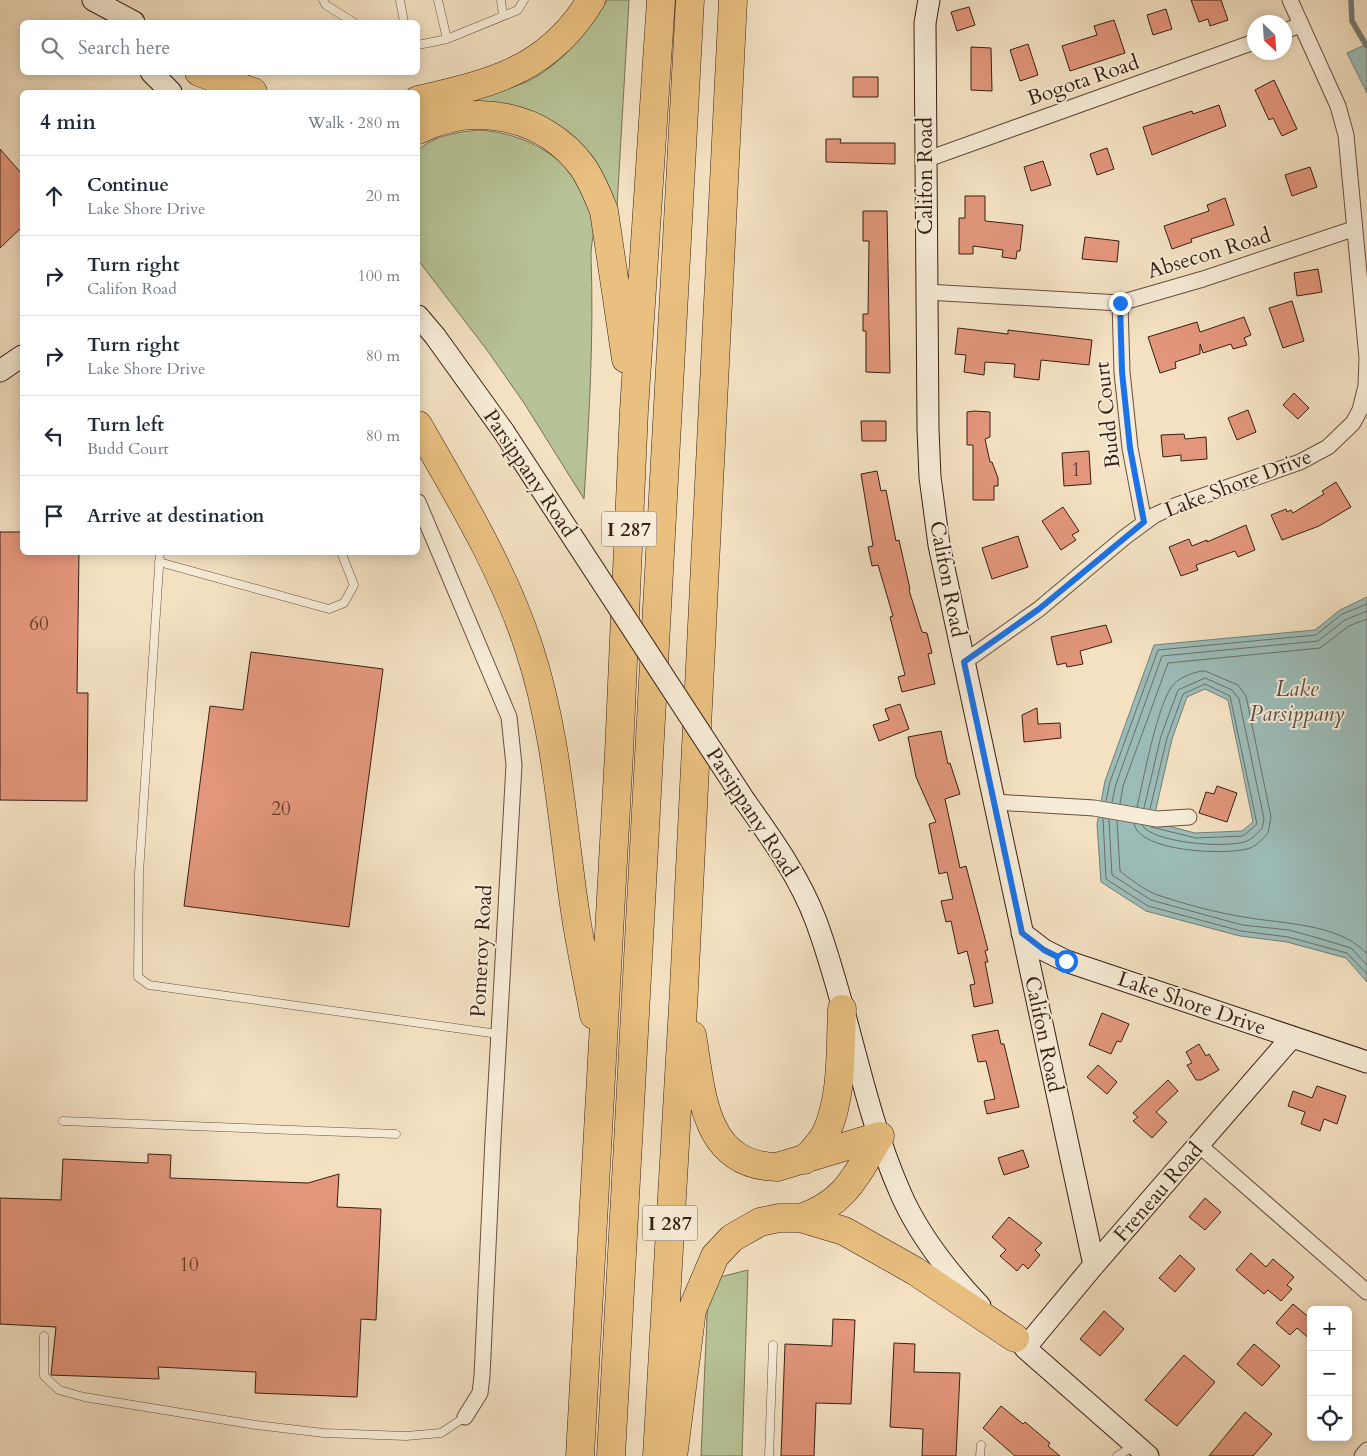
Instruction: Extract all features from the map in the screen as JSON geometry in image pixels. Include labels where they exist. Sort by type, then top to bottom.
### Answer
[{"type":"highway","points":[[420,99],[499,78],[522,69],[539,58],[561,39],[591,0]]},
{"type":"highway","name":"I 287","points":[[580,1456],[620,743],[634,410],[661,0]]},
{"type":"highway","points":[[611,1456],[690,0]]},
{"type":"highway","name":"I 287","points":[[657,1456],[684,989],[733,0]]},
{"type":"highway","points":[[207,75],[248,90]]},
{"type":"highway","points":[[420,129],[451,116],[478,114],[500,117],[525,124],[546,134],[566,148],[582,167],[595,188],[604,211],[634,410]]},
{"type":"highway","points":[[420,429],[486,545],[509,594],[529,648],[544,703],[557,768],[575,913],[602,1058]]},
{"type":"highway","points":[[684,989],[705,1111],[714,1134],[730,1152],[752,1164],[777,1167],[880,1136]]},
{"type":"highway","points":[[804,1160],[819,1144],[830,1122],[838,1085],[842,1009]]},
{"type":"highway","points":[[673,1456],[692,1310],[709,1266],[723,1246],[742,1231],[770,1220],[802,1218],[819,1212],[844,1194],[880,1136]]},
{"type":"highway","points":[[802,1218],[852,1236],[915,1271],[1020,1343]]},
{"type":"street","name":"Califon Road","points":[[929,0],[925,23],[926,292],[930,477],[939,546],[1094,1265]]},
{"type":"street","name":"Lake Shore Drive","points":[[964,662],[1039,609],[1144,522],[1177,505],[1300,462],[1328,447],[1353,423],[1364,400],[1367,358],[1353,229],[1346,135],[1338,106],[1290,0]]},
{"type":"street","points":[[95,2],[108,20]]},
{"type":"street","points":[[95,2],[130,20]]},
{"type":"street","points":[[1292,29],[1301,26]]},
{"type":"street","name":"Bogota Road","points":[[926,160],[1247,45]]},
{"type":"street","points":[[154,75],[169,90]]},
{"type":"street","points":[[198,75],[213,90]]},
{"type":"street","name":"Absecon Road","points":[[926,292],[1120,303],[1203,279],[1353,229]]},
{"type":"street","name":"Budd Court","points":[[1120,303],[1122,372],[1130,448],[1144,522]]},
{"type":"street","name":"Parsippany Road","points":[[420,318],[435,336],[504,432],[782,855],[806,898],[816,921],[860,1076],[900,1192],[937,1256],[963,1288],[1134,1452]]},
{"type":"street","points":[[0,371],[20,357]]},
{"type":"street","name":"Pomeroy Road","points":[[420,507],[502,699],[509,717],[513,741],[514,765],[498,1034],[482,1376],[480,1393],[465,1417]]},
{"type":"street","points":[[995,802],[1094,808],[1157,819],[1189,817]]},
{"type":"street","name":"Lake Shore Drive","points":[[1022,933],[1044,950],[1066,961],[1367,1062]]},
{"type":"street","name":"Freneau Road","points":[[1020,1343],[1094,1265],[1292,1037]]},
{"type":"street","points":[[1199,1145],[1367,1292]]},
{"type":"street","points":[[1362,1456],[1367,1450]]},
{"type":"lane","points":[[323,0],[326,5],[350,20]]},
{"type":"lane","points":[[400,0],[404,20]]},
{"type":"lane","points":[[438,0],[446,39]]},
{"type":"lane","points":[[501,0],[503,16]]},
{"type":"lane","points":[[420,45],[446,39],[518,10],[524,0]]},
{"type":"lane","points":[[160,555],[139,873],[138,977],[148,985],[498,1034]]},
{"type":"lane","points":[[159,562],[329,609],[344,603],[354,585],[342,555]]},
{"type":"lane","points":[[63,1121],[396,1134]]},
{"type":"lane","points":[[44,1336],[44,1376],[59,1390],[84,1397],[238,1422],[324,1433],[406,1436],[441,1433],[465,1417]]},
{"type":"lane","points":[[769,1456],[773,1345]]},
{"type":"lane","points":[[980,1445],[980,1456]]},
{"type":"green space","points":[[607,0],[629,0],[617,207],[557,131],[420,122],[420,112],[500,91],[526,82],[538,75],[572,47],[600,12]]},
{"type":"green space","points":[[480,130],[498,132],[531,143],[546,151],[560,161],[572,174],[582,188],[593,212],[591,347],[584,499],[524,403],[487,350],[420,263],[420,149],[432,141],[455,133]]},
{"type":"green space","points":[[748,1270],[742,1456],[701,1456],[708,1294],[712,1279]]},
{"type":"water","points":[[1367,44],[1367,93],[1347,53]]},
{"type":"water","name":"Lake Parsippany","points":[[1367,597],[1367,982],[1346,958],[1287,942],[1240,936],[1146,911],[1101,882],[1097,824],[1105,781],[1154,645],[1315,630],[1340,610]],"holes":[[[1205,689],[1228,700],[1253,822],[1242,831],[1195,833],[1153,822],[1172,739],[1187,697]]]},
{"type":"building","points":[[1191,0],[1221,0],[1228,20],[1210,26],[1208,19],[1199,22]]},
{"type":"building","points":[[969,7],[975,25],[957,31],[951,12]]},
{"type":"building","points":[[1166,9],[1172,29],[1153,35],[1147,15]]},
{"type":"building","points":[[1114,20],[1125,53],[1070,71],[1062,46],[1097,35],[1094,26]]},
{"type":"building","points":[[1028,44],[1038,75],[1020,81],[1010,50]]},
{"type":"building","points":[[971,47],[991,48],[992,91],[971,90]]},
{"type":"building","points":[[853,77],[878,77],[878,97],[853,97]]},
{"type":"building","points":[[1274,80],[1297,129],[1282,136],[1273,118],[1269,120],[1255,90]]},
{"type":"building","points":[[1219,105],[1226,126],[1152,155],[1143,127],[1192,111],[1193,114]]},
{"type":"building","points":[[826,139],[841,139],[840,143],[895,143],[895,164],[826,162]]},
{"type":"building","points":[[1107,148],[1114,169],[1097,175],[1090,154]]},
{"type":"building","points":[[0,149],[20,172],[20,229],[0,248]]},
{"type":"building","points":[[1043,161],[1051,185],[1031,191],[1024,167]]},
{"type":"building","points":[[1310,167],[1317,187],[1292,196],[1285,175]]},
{"type":"building","points":[[965,196],[985,196],[985,221],[1023,225],[1020,251],[1017,251],[1016,259],[1002,257],[1003,250],[973,246],[973,254],[959,254],[959,218],[965,218]]},
{"type":"building","points":[[1225,198],[1234,225],[1191,239],[1192,242],[1172,249],[1164,226],[1209,211],[1207,205]]},
{"type":"building","points":[[863,211],[887,211],[890,373],[866,372],[866,331],[863,331],[863,314],[868,314],[869,241],[863,241]]},
{"type":"building","points":[[1085,237],[1119,241],[1117,262],[1082,259]]},
{"type":"building","points":[[1318,269],[1322,292],[1297,296],[1294,273]]},
{"type":"building","points":[[1292,301],[1304,341],[1283,348],[1269,308]]},
{"type":"building","points":[[1244,317],[1251,335],[1244,338],[1247,345],[1233,349],[1231,344],[1203,353],[1200,344],[1200,354],[1175,362],[1176,368],[1160,373],[1148,337],[1197,322],[1200,332]]},
{"type":"building","points":[[958,328],[1008,334],[1008,330],[1092,340],[1089,365],[1041,360],[1039,380],[1014,377],[1015,364],[985,362],[984,375],[964,372],[966,355],[955,354]]},
{"type":"building","points":[[1294,393],[1309,408],[1298,419],[1283,405]]},
{"type":"building","points":[[1248,410],[1256,432],[1237,440],[1228,418]]},
{"type":"building","points":[[967,412],[990,412],[990,437],[985,439],[990,462],[992,462],[998,478],[998,486],[994,486],[994,500],[973,500],[973,445],[967,445]]},
{"type":"building","points":[[861,421],[886,421],[886,441],[862,441]]},
{"type":"building","points":[[1184,434],[1185,439],[1206,437],[1207,459],[1181,461],[1181,455],[1163,457],[1161,435]]},
{"type":"building","points":[[1089,451],[1091,484],[1064,486],[1062,453]]},
{"type":"building","points":[[877,471],[881,491],[886,490],[896,541],[899,540],[909,590],[922,632],[927,633],[932,653],[928,654],[935,684],[902,692],[898,677],[905,675],[890,617],[893,616],[878,565],[872,566],[868,547],[873,546],[861,474]]},
{"type":"building","points":[[1336,482],[1351,507],[1319,526],[1282,540],[1271,515],[1286,509],[1287,512],[1291,510],[1293,513],[1324,494],[1322,491]]},
{"type":"building","points":[[1063,507],[1079,531],[1072,535],[1076,540],[1061,550],[1042,521]]},
{"type":"building","points":[[1246,525],[1255,550],[1238,557],[1235,551],[1196,565],[1198,570],[1181,576],[1169,547],[1189,539],[1192,546],[1207,540],[1207,542]]},
{"type":"building","points":[[0,532],[20,532],[20,555],[79,555],[77,693],[88,693],[87,801],[0,800]]},
{"type":"building","points":[[1018,536],[1028,567],[992,579],[982,548]]},
{"type":"building","points":[[1106,625],[1112,642],[1080,651],[1083,664],[1067,667],[1066,663],[1057,665],[1051,637]]},
{"type":"building","points":[[251,652],[383,669],[349,927],[184,906],[210,706],[243,710]]},
{"type":"building","points":[[900,704],[909,729],[879,741],[873,725],[889,720],[885,709]]},
{"type":"building","points":[[1037,708],[1038,724],[1060,723],[1061,738],[1024,742],[1022,715]]},
{"type":"building","points":[[941,731],[948,764],[950,763],[960,794],[945,799],[960,868],[966,866],[988,950],[985,951],[988,962],[985,962],[993,1003],[974,1007],[970,985],[975,984],[967,951],[958,954],[951,921],[946,922],[941,901],[953,899],[947,872],[939,874],[929,824],[936,822],[916,777],[908,737]]},
{"type":"building","points":[[1217,786],[1237,793],[1227,822],[1199,813],[1206,792],[1214,794]]},
{"type":"building","points":[[1102,1013],[1129,1024],[1121,1042],[1117,1041],[1111,1054],[1089,1045]]},
{"type":"building","points":[[998,1030],[1001,1044],[1004,1044],[1019,1107],[987,1114],[984,1101],[995,1099],[986,1061],[978,1062],[972,1035]]},
{"type":"building","points":[[1199,1044],[1206,1056],[1209,1054],[1219,1070],[1201,1080],[1196,1080],[1187,1065],[1192,1063],[1186,1052]]},
{"type":"building","points":[[1098,1065],[1117,1082],[1107,1094],[1087,1077]]},
{"type":"building","points":[[1168,1080],[1178,1091],[1156,1112],[1167,1122],[1152,1138],[1133,1121],[1138,1117],[1133,1113]]},
{"type":"building","points":[[1317,1086],[1346,1096],[1337,1124],[1324,1119],[1320,1131],[1301,1124],[1305,1112],[1288,1106],[1293,1091],[1312,1098]]},
{"type":"building","points":[[1023,1150],[1029,1167],[1004,1175],[998,1158]]},
{"type":"building","points":[[148,1154],[171,1155],[170,1178],[308,1183],[339,1174],[337,1207],[381,1209],[376,1320],[361,1319],[357,1397],[255,1393],[256,1372],[158,1367],[159,1379],[51,1375],[56,1327],[0,1324],[0,1198],[61,1200],[63,1159],[148,1163]]},
{"type":"building","points":[[1205,1198],[1221,1212],[1205,1230],[1189,1217]]},
{"type":"building","points":[[1009,1217],[1042,1243],[1035,1250],[1040,1255],[1028,1269],[1023,1264],[1017,1271],[1000,1256],[1006,1250],[992,1237]]},
{"type":"building","points":[[1251,1253],[1266,1267],[1273,1259],[1294,1277],[1287,1285],[1292,1289],[1281,1301],[1268,1290],[1264,1294],[1236,1270]]},
{"type":"building","points":[[1180,1255],[1195,1269],[1175,1292],[1159,1278]]},
{"type":"building","points":[[1293,1304],[1307,1316],[1307,1337],[1297,1328],[1290,1335],[1276,1323]]},
{"type":"building","points":[[1104,1311],[1124,1329],[1100,1356],[1080,1339]]},
{"type":"building","points":[[833,1319],[855,1320],[851,1404],[816,1403],[814,1456],[781,1456],[785,1344],[832,1346]]},
{"type":"building","points":[[894,1343],[915,1344],[914,1372],[960,1373],[956,1456],[922,1456],[923,1429],[890,1427]]},
{"type":"building","points":[[1254,1344],[1280,1366],[1262,1386],[1237,1364]]},
{"type":"building","points":[[1184,1355],[1215,1382],[1177,1426],[1145,1400]]},
{"type":"building","points":[[1001,1406],[1023,1424],[1025,1422],[1050,1443],[1048,1446],[1060,1456],[1015,1456],[983,1428]]},
{"type":"building","points":[[1245,1412],[1272,1434],[1253,1456],[1209,1456]]},
{"type":"waterway","points":[[1351,0],[1352,21],[1366,45]]},
{"type":"route","points":[[1066,961],[1044,950],[1022,933],[964,662],[1039,609],[1144,522],[1130,448],[1122,372],[1120,303]]}]
